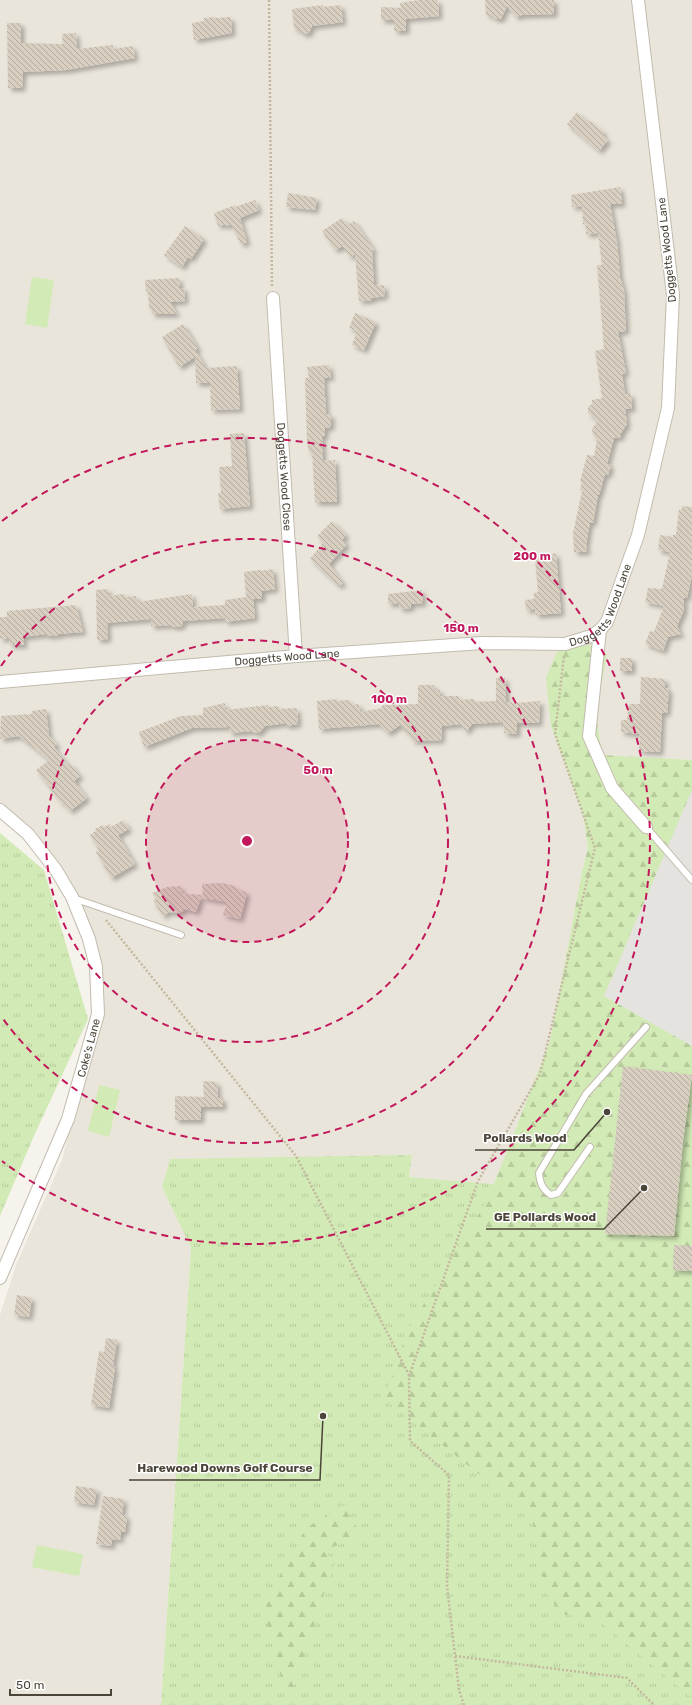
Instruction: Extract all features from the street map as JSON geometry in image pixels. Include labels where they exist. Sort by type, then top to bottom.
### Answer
[{"type":"street","name":"Doggetts Wood Lane","points":[[0,682],[296,656],[482,643],[565,644],[591,636],[600,630],[607,622],[638,535],[668,408],[674,295],[638,0]]},
{"type":"street","name":"Doggetts Wood Close","points":[[273,298],[296,656]]},
{"type":"street","points":[[600,630],[589,736],[612,788],[646,827]]},
{"type":"street","name":"Coke's Lane","points":[[0,810],[28,834],[56,870],[72,897],[89,939],[96,967],[98,1014],[68,1119],[0,1278]]},
{"type":"lane","points":[[646,827],[692,880]]},
{"type":"lane","points":[[72,897],[181,935]]},
{"type":"lane","points":[[590,1147],[558,1192],[551,1195],[545,1191],[540,1182],[539,1173],[586,1094],[646,1027]]},
{"type":"path","points":[[269,0],[273,298]]},
{"type":"path","points":[[464,1705],[459,1690],[447,1586],[449,1475],[410,1441],[409,1376],[478,1181],[540,1074],[595,848],[555,734],[565,644]]},
{"type":"path","points":[[93,904],[296,1156],[409,1376]]},
{"type":"path","points":[[455,1656],[627,1678],[654,1705]]},
{"type":"shaded area","points":[[0,0],[692,0],[692,760],[602,755],[596,713],[551,726],[583,815],[588,848],[582,872],[550,1041],[494,1184],[409,1177],[412,1155],[162,1187],[191,1248],[161,1705],[0,1705],[0,1315],[16,1265],[62,1160],[98,1014],[96,967],[72,897],[0,808]]},
{"type":"shaded area","points":[[692,790],[692,1046],[604,996]]},
{"type":"green space","points":[[32,277],[54,280],[47,328],[25,324]]},
{"type":"green space","points":[[589,645],[607,654],[596,713],[602,755],[692,760],[692,1698],[599,1621],[562,1614],[545,1591],[532,1516],[384,1399],[408,1330],[492,1192],[550,1041],[582,872],[588,848],[583,815],[551,726],[546,678],[560,648]]},
{"type":"green space","points":[[0,833],[44,870],[88,1019],[33,1138],[0,1216]]},
{"type":"green space","points":[[99,1085],[120,1090],[109,1137],[88,1131]]},
{"type":"green space","points":[[412,1155],[409,1177],[494,1184],[464,1366],[692,1654],[692,1705],[161,1705],[191,1248],[162,1187],[170,1159]]},
{"type":"green space","points":[[343,1505],[362,1536],[322,1551],[335,1560],[289,1702],[278,1667],[263,1608],[306,1528]]},
{"type":"green space","points":[[37,1545],[83,1554],[79,1576],[32,1567]]},
{"type":"building","points":[[419,0],[438,0],[439,16],[406,19],[406,31],[394,31],[394,20],[381,20],[381,7],[401,8],[400,3]]},
{"type":"building","points":[[485,0],[554,0],[554,14],[522,15],[516,17],[507,6],[501,19],[495,19],[491,15],[486,15]]},
{"type":"building","points":[[323,5],[323,7],[341,5],[343,22],[312,26],[309,33],[303,34],[298,29],[294,29],[292,9]]},
{"type":"building","points":[[231,17],[232,33],[194,40],[192,23],[204,21],[204,18]]},
{"type":"building","points":[[7,23],[21,23],[21,43],[63,44],[62,34],[76,33],[77,49],[113,45],[113,49],[133,46],[135,58],[66,70],[23,72],[22,88],[8,88]]},
{"type":"building","points":[[577,112],[585,120],[586,119],[604,132],[602,135],[608,140],[599,151],[567,124]]},
{"type":"building","points":[[620,187],[622,204],[610,204],[617,242],[620,277],[624,291],[626,331],[618,332],[626,373],[622,374],[625,394],[631,394],[632,409],[625,409],[627,424],[621,433],[621,437],[614,438],[607,464],[611,465],[608,475],[605,474],[598,495],[593,523],[590,522],[586,545],[587,552],[574,552],[573,533],[582,491],[580,490],[582,482],[580,482],[587,455],[594,456],[597,439],[593,435],[592,428],[598,421],[588,413],[588,407],[592,404],[592,400],[602,398],[595,351],[604,349],[597,265],[602,265],[598,233],[586,234],[586,224],[583,224],[582,206],[572,207],[571,195]]},
{"type":"building","points":[[288,193],[317,198],[315,210],[286,207]]},
{"type":"building","points":[[255,200],[259,210],[240,218],[247,242],[241,244],[231,224],[226,226],[225,224],[218,226],[214,213],[235,205],[235,207]]},
{"type":"building","points":[[342,218],[347,225],[354,221],[374,250],[372,251],[374,286],[384,285],[385,296],[372,298],[372,300],[359,301],[355,254],[350,257],[343,246],[335,250],[322,231]]},
{"type":"building","points":[[185,226],[204,239],[191,259],[188,257],[182,267],[164,255]]},
{"type":"building","points":[[179,278],[180,288],[184,288],[185,301],[170,302],[177,314],[152,314],[151,308],[149,308],[148,291],[146,292],[145,280]]},
{"type":"building","points":[[355,313],[376,322],[364,350],[352,345],[357,331],[349,328]]},
{"type":"building","points":[[183,324],[198,348],[195,350],[206,368],[237,366],[240,409],[211,410],[210,383],[196,383],[195,357],[179,367],[162,337]]},
{"type":"building","points":[[329,365],[331,377],[324,378],[326,415],[331,414],[331,427],[325,428],[325,436],[322,436],[323,461],[335,460],[337,502],[315,502],[312,452],[309,452],[307,440],[305,378],[309,378],[307,367]]},
{"type":"building","points":[[244,433],[250,506],[220,509],[218,493],[221,493],[219,467],[232,466],[230,434]]},
{"type":"building","points":[[682,506],[692,507],[692,575],[687,598],[684,597],[684,610],[677,626],[681,634],[668,637],[663,651],[645,644],[650,631],[654,632],[664,606],[645,602],[648,588],[662,589],[670,552],[658,550],[660,535],[673,537],[673,535],[676,535],[679,509],[682,510]]},
{"type":"building","points":[[332,521],[346,535],[342,540],[347,544],[329,564],[343,583],[339,586],[310,559],[323,543],[317,536]]},
{"type":"building","points":[[556,553],[561,613],[536,615],[535,609],[526,610],[525,600],[534,599],[534,593],[538,592],[535,558]]},
{"type":"building","points":[[273,569],[275,589],[262,591],[262,599],[253,599],[255,618],[225,622],[225,618],[183,621],[182,626],[172,627],[172,625],[151,626],[151,619],[107,623],[108,639],[97,640],[96,590],[108,589],[108,596],[125,594],[125,597],[136,596],[137,602],[192,594],[193,607],[225,605],[225,600],[246,597],[244,572]]},
{"type":"building","points":[[422,590],[423,603],[411,604],[411,608],[400,609],[399,603],[388,604],[388,594]]},
{"type":"building","points":[[76,605],[83,632],[23,637],[24,645],[10,645],[9,638],[0,639],[0,617],[7,617],[7,611]]},
{"type":"building","points":[[620,658],[632,658],[632,671],[620,671]]},
{"type":"building","points":[[641,677],[665,679],[665,688],[669,689],[667,713],[662,713],[660,752],[639,751],[640,734],[621,732],[621,720],[627,720],[629,704],[640,704]]},
{"type":"building","points":[[496,678],[505,678],[506,703],[540,701],[539,723],[517,723],[517,734],[504,733],[503,722],[472,724],[466,732],[461,724],[442,726],[441,740],[412,741],[412,737],[400,725],[388,733],[379,724],[319,729],[317,701],[337,699],[337,701],[349,700],[351,705],[359,704],[360,712],[382,708],[382,705],[418,704],[418,685],[434,685],[434,690],[440,690],[440,696],[459,696],[459,700],[474,699],[474,702],[496,701]]},
{"type":"building","points":[[225,703],[225,710],[268,705],[268,707],[279,706],[279,709],[297,708],[298,724],[286,726],[286,723],[265,726],[259,733],[252,731],[230,733],[229,727],[192,728],[144,747],[139,732],[181,716],[203,715],[203,708]]},
{"type":"building","points":[[46,709],[49,736],[57,744],[54,747],[68,765],[71,764],[80,776],[74,781],[87,798],[70,811],[63,803],[62,804],[36,770],[49,760],[19,736],[0,739],[1,716],[32,714],[32,711]]},
{"type":"building","points":[[123,820],[129,829],[118,835],[135,864],[111,878],[96,852],[99,850],[90,835],[96,831],[95,829],[103,825],[104,827],[110,824],[111,827]]},
{"type":"building","points":[[221,883],[231,885],[247,893],[240,919],[223,915],[227,902],[203,898],[202,884]]},
{"type":"building","points":[[181,886],[182,893],[202,895],[196,912],[185,909],[180,913],[169,912],[163,916],[153,901],[156,899],[152,893],[167,887]]},
{"type":"building","points":[[623,1066],[692,1075],[683,1141],[674,1236],[605,1234]]},
{"type":"building","points":[[203,1081],[217,1082],[218,1098],[223,1098],[223,1107],[201,1107],[201,1120],[175,1120],[175,1096],[204,1097]]},
{"type":"building","points":[[674,1245],[692,1246],[692,1271],[673,1270]]},
{"type":"building","points":[[17,1295],[32,1298],[29,1317],[14,1315]]},
{"type":"building","points":[[106,1338],[117,1340],[109,1408],[91,1405],[99,1351],[104,1352]]},
{"type":"building","points":[[76,1486],[97,1489],[94,1505],[74,1502]]},
{"type":"building","points":[[103,1496],[124,1499],[122,1515],[127,1516],[125,1532],[121,1532],[120,1540],[112,1539],[112,1546],[96,1544]]},
{"type":"place","name":"Pollards Wood","points":[[607,1112]]},
{"type":"place","name":"GE Pollards Wood","points":[[644,1188]]},
{"type":"place","name":"Harewood Downs Golf Course","points":[[323,1416]]}]
